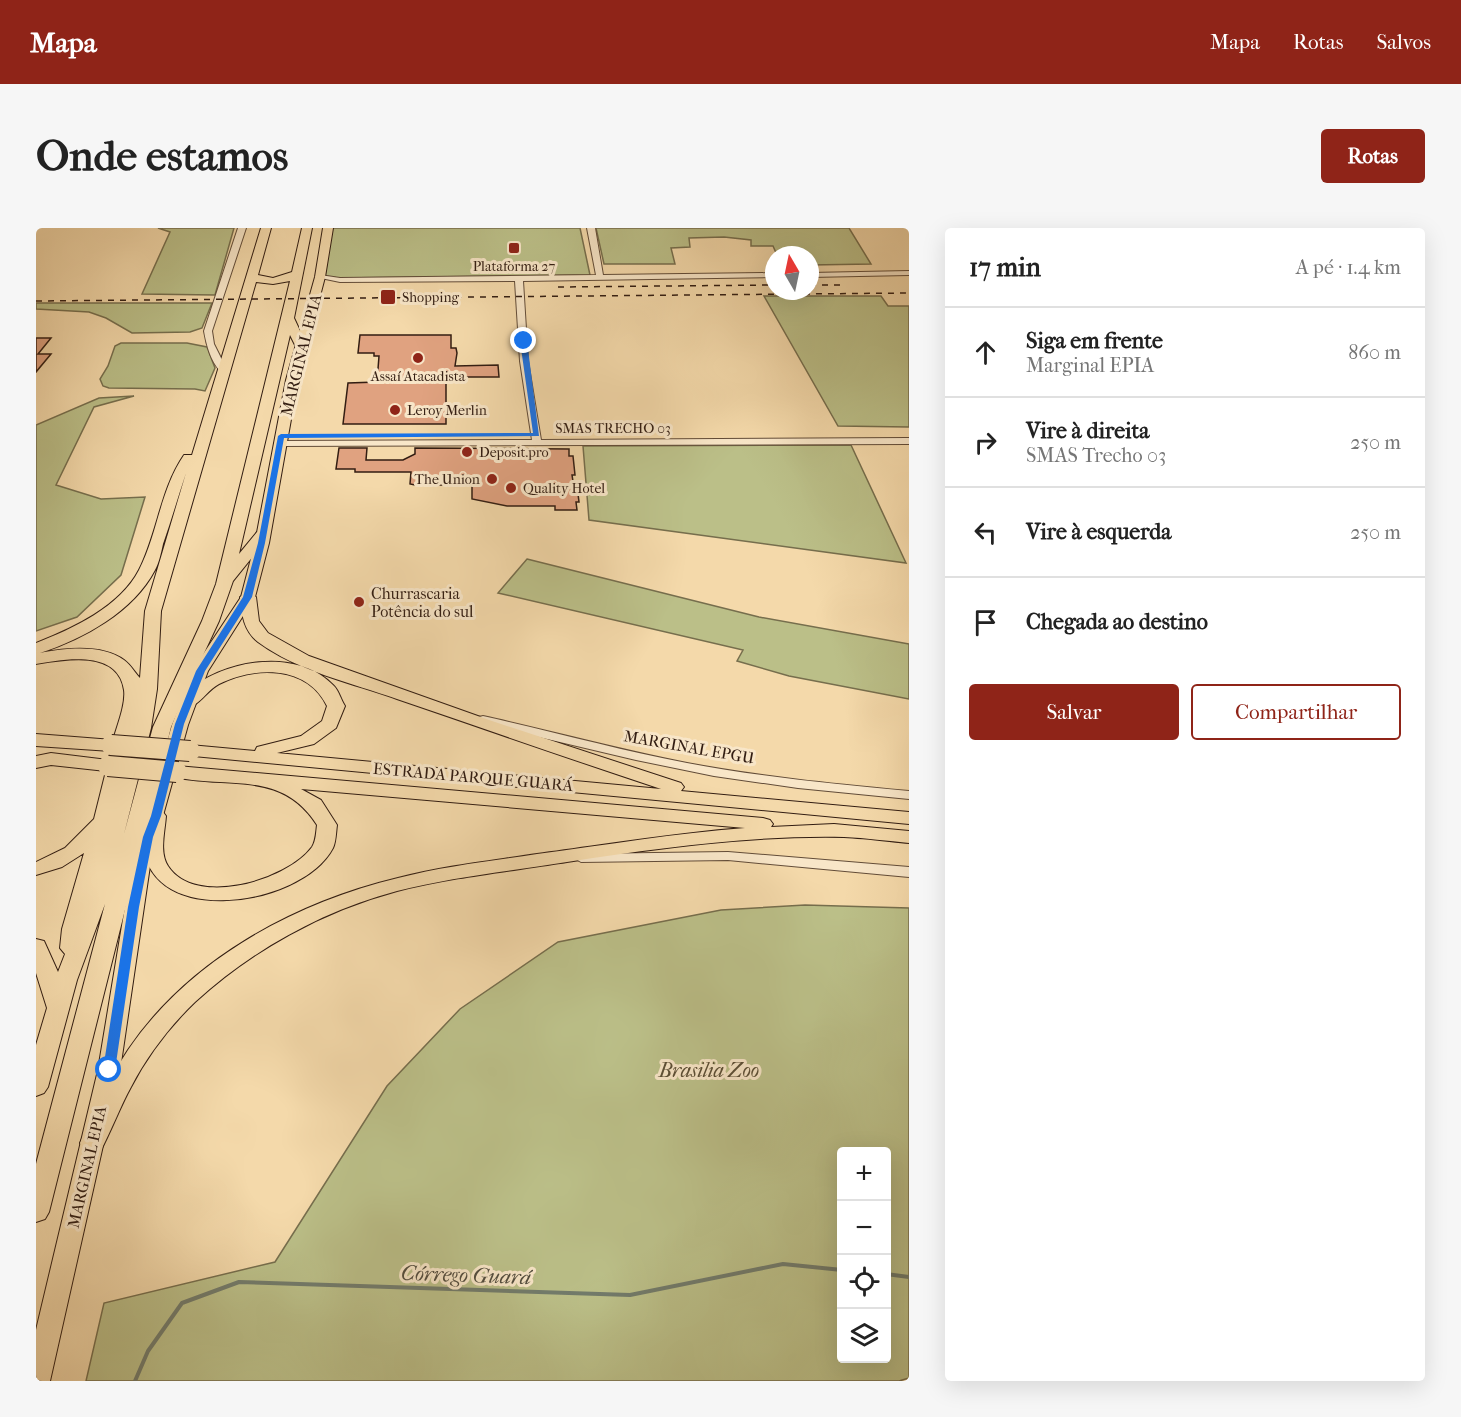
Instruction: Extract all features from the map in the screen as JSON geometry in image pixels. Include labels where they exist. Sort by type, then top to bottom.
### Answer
[{"type":"highway","points":[[36,1087],[66,980],[98,896],[142,728],[148,689],[153,611],[266,228]]},
{"type":"highway","points":[[36,1212],[162,727],[184,673],[211,620],[224,584],[288,318],[295,275],[307,228]]},
{"type":"highway","points":[[252,276],[258,280],[271,281],[295,275]]},
{"type":"highway","points":[[288,318],[302,348]]},
{"type":"highway","points":[[36,649],[91,623],[126,597],[140,581],[147,570],[178,474],[201,445]]},
{"type":"highway","points":[[224,584],[262,536]]},
{"type":"highway","points":[[248,597],[251,621],[255,629],[262,637],[282,650],[303,660],[483,724],[706,798]]},
{"type":"highway","points":[[66,980],[73,929],[105,814],[134,693],[142,631],[153,611]]},
{"type":"highway","points":[[36,659],[70,654],[105,659],[126,672],[134,693]]},
{"type":"highway","points":[[189,699],[206,684],[219,677],[240,670],[270,667],[291,669],[313,676],[332,692],[336,715],[318,734],[295,745],[232,755]]},
{"type":"highway","points":[[184,673],[189,699]]},
{"type":"highway","name":"ESTRADA PARQUE GUARÁ","points":[[37,740],[190,751],[909,818]]},
{"type":"highway","name":"ESTRADA PARQUE GUARÁ","points":[[43,760],[909,837]]},
{"type":"highway","points":[[156,816],[154,854],[156,864],[163,874],[177,884],[214,895],[231,895],[267,888],[287,879],[313,861],[324,846],[327,826],[318,807],[309,799],[264,778]]},
{"type":"highway","points":[[36,869],[58,861],[73,852],[84,842],[105,814]]},
{"type":"highway","points":[[92,1143],[119,1085],[138,1054],[169,1015],[198,987],[228,963],[272,934],[328,907],[378,890],[429,878],[552,858],[714,837],[845,831]]},
{"type":"highway","points":[[36,946],[58,1008]]},
{"type":"main road","name":"MARGINAL EPIA","points":[[37,1381],[109,1070],[142,859],[156,816],[180,724],[200,671],[248,597],[281,440],[319,281],[328,228]]},
{"type":"street","points":[[223,370],[210,344],[207,331],[242,228]]},
{"type":"street","points":[[591,228],[600,278]]},
{"type":"street","points":[[819,275],[909,273]]},
{"type":"street","points":[[319,281],[765,275]]},
{"type":"street","points":[[519,279],[524,360],[537,438]]},
{"type":"street","name":"SMAS TRECHO 03","points":[[669,438],[909,434]]},
{"type":"street","name":"SMAS TRECHO 03","points":[[281,440],[669,438],[909,441]]},
{"type":"street","name":"MARGINAL EPGU","points":[[465,716],[604,750],[690,768],[909,795]]},
{"type":"street","points":[[552,858],[728,856],[909,872]]},
{"type":"green space","points":[[158,228],[234,228],[215,295],[142,294],[170,232]]},
{"type":"green space","points":[[332,228],[580,228],[590,275],[338,278],[325,276]]},
{"type":"green space","points":[[596,228],[849,228],[871,264],[819,265],[819,246],[751,246],[751,240],[724,237],[689,238],[690,247],[671,248],[675,264],[604,264]]},
{"type":"green space","points":[[819,296],[881,296],[888,306],[909,306],[909,427],[838,426],[766,300],[819,300]]},
{"type":"green space","points":[[36,303],[212,303],[202,328],[190,332],[132,333],[106,318],[89,312],[36,309]]},
{"type":"green space","points":[[121,343],[187,343],[207,347],[215,368],[205,391],[103,386],[100,379],[108,366],[115,346]]},
{"type":"green space","points":[[134,396],[94,407],[56,485],[101,499],[145,497],[121,575],[77,617],[36,631],[36,425],[99,398]]},
{"type":"green space","points":[[851,445],[906,563],[589,520],[583,446]]},
{"type":"green space","points":[[527,559],[759,617],[909,644],[909,699],[789,676],[737,661],[743,650],[498,593]]},
{"type":"green space","name":"Brasilia Zoo","points":[[805,905],[909,908],[909,1378],[899,1381],[86,1381],[104,1303],[275,1262],[387,1086],[460,1009],[558,942],[721,910]]},
{"type":"building","points":[[360,335],[451,335],[451,348],[456,348],[457,353],[455,366],[498,365],[499,377],[451,377],[451,382],[446,382],[446,424],[343,424],[348,383],[377,382],[379,356],[374,356],[374,353],[358,353]]},
{"type":"building","points":[[36,338],[51,338],[38,354],[51,354],[36,372]]},
{"type":"building","name":"The Union","points":[[339,448],[367,448],[366,460],[403,460],[415,454],[415,448],[569,449],[569,456],[573,456],[575,475],[572,475],[575,494],[578,494],[579,502],[576,502],[577,510],[555,510],[555,506],[507,506],[472,499],[472,485],[415,485],[410,484],[411,472],[355,472],[355,469],[336,469]]},
{"type":"waterway","name":"Córrego Guará","points":[[135,1381],[148,1351],[182,1303],[239,1282],[630,1295],[783,1264],[837,1269]]},
{"type":"waterway","name":"Córrego Guará","points":[[891,1275],[909,1277]]},
{"type":"railway","points":[[558,287],[765,285]]},
{"type":"railway","points":[[819,285],[840,285]]},
{"type":"railway","points":[[36,301],[909,293]]},
{"type":"place","name":"Plataforma 27","points":[[514,248]]},
{"type":"place","name":"Shopping","points":[[388,297]]},
{"type":"place","name":"Assaí Atacadista","points":[[418,358]]},
{"type":"place","name":"Leroy Merlin","points":[[395,410]]},
{"type":"place","name":"Deposit.pro","points":[[467,452]]},
{"type":"place","name":"The Union","points":[[492,479]]},
{"type":"place","name":"Quality Hotel","points":[[511,488]]},
{"type":"place","name":"Churrascaria Potência do sul","points":[[359,602]]},
{"type":"route","points":[[109,1070],[142,859],[156,816],[180,724],[200,671],[248,597],[262,543],[281,436],[536,435],[524,360],[524,341]]}]
